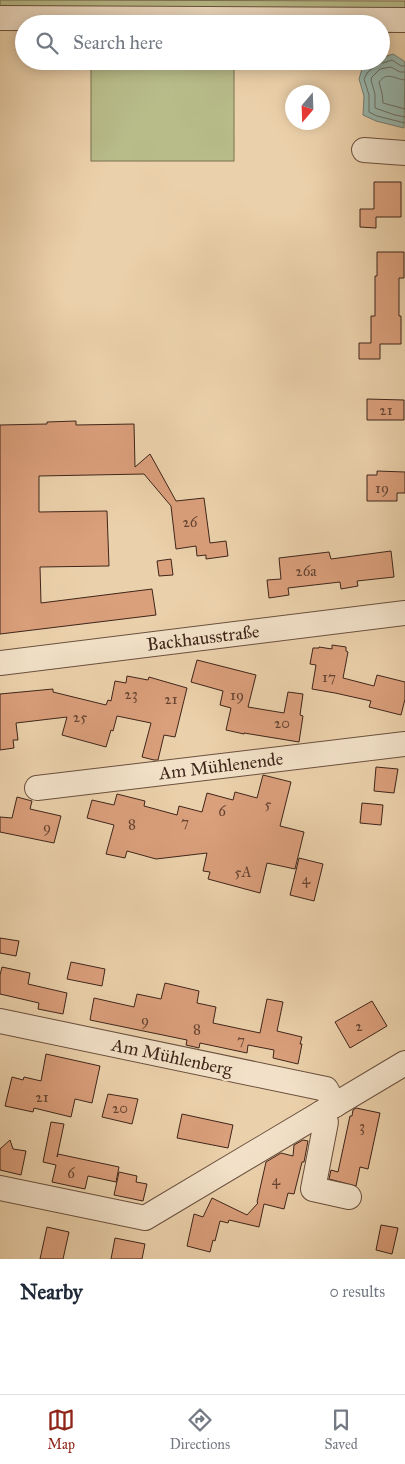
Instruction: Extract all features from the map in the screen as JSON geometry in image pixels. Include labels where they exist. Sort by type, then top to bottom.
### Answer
[{"type":"street","points":[[0,18],[15,18]]},
{"type":"street","points":[[390,20],[405,20]]},
{"type":"street","points":[[364,150],[405,153]]},
{"type":"street","name":"Backhausstraße","points":[[0,663],[405,613]]},
{"type":"street","name":"Am Mühlenende","points":[[37,788],[405,744]]},
{"type":"street","name":"Am Mühlenberg","points":[[0,1021],[326,1089],[328,1109]]},
{"type":"street","points":[[0,1188],[145,1218],[405,1063]]},
{"type":"street","points":[[328,1109],[313,1190],[349,1197]]},
{"type":"green space","points":[[0,0],[405,1],[405,11],[0,10]]},
{"type":"green space","points":[[91,70],[234,70],[234,161],[91,161]]},
{"type":"water","points":[[393,54],[404,61],[405,64],[404,128],[376,121],[363,115],[364,96],[359,79],[362,70],[390,70],[390,55]]},
{"type":"building","points":[[374,182],[401,182],[401,217],[376,217],[376,228],[360,227],[360,209],[374,209]]},
{"type":"building","points":[[377,252],[404,252],[404,278],[399,278],[401,344],[380,344],[380,359],[359,359],[359,343],[371,343],[371,316],[375,316]]},
{"type":"building","points":[[367,399],[404,400],[404,420],[367,420]]},
{"type":"building","points":[[76,421],[76,425],[134,424],[135,467],[150,454],[176,501],[204,498],[210,543],[226,541],[228,556],[206,559],[206,555],[197,556],[196,546],[176,549],[171,506],[144,474],[39,476],[39,512],[107,511],[109,566],[40,567],[41,603],[152,589],[156,615],[0,634],[0,425]]},
{"type":"building","points":[[377,471],[405,472],[405,493],[397,493],[397,501],[367,501],[367,475],[377,475]]},
{"type":"building","points":[[391,551],[394,577],[357,581],[358,586],[341,589],[340,582],[288,588],[289,595],[269,598],[267,580],[281,579],[279,558],[329,552],[331,559]]},
{"type":"building","points":[[171,559],[173,575],[159,576],[157,561]]},
{"type":"building","points":[[332,645],[346,647],[348,652],[343,678],[374,686],[377,675],[405,682],[405,699],[401,715],[369,707],[371,701],[312,689],[316,665],[310,664],[313,648],[332,649]]},
{"type":"building","points":[[197,660],[256,675],[248,707],[284,713],[288,692],[303,694],[300,715],[303,716],[299,742],[226,730],[231,708],[220,705],[223,691],[191,682]]},
{"type":"building","points":[[127,676],[148,680],[149,677],[187,688],[175,737],[164,735],[158,760],[142,757],[151,723],[117,716],[106,747],[62,735],[67,717],[16,723],[18,740],[13,740],[14,748],[0,750],[0,694],[53,689],[53,692],[106,705],[108,700],[111,701],[115,681],[126,683]]},
{"type":"building","points":[[376,767],[398,769],[394,793],[374,791]]},
{"type":"building","points":[[263,775],[291,782],[280,826],[304,832],[295,869],[267,863],[260,893],[208,879],[210,872],[203,871],[207,853],[156,859],[127,851],[125,858],[106,854],[114,825],[87,818],[92,800],[114,805],[117,794],[145,801],[144,806],[177,815],[179,806],[202,812],[207,793],[233,800],[235,792],[257,798]]},
{"type":"building","points":[[17,797],[32,801],[30,809],[61,816],[54,843],[0,832],[0,817],[12,818]]},
{"type":"building","points":[[362,803],[383,805],[381,825],[360,823]]},
{"type":"building","points":[[299,858],[323,864],[314,901],[290,895]]},
{"type":"building","points":[[0,938],[19,941],[16,956],[0,953]]},
{"type":"building","points":[[71,962],[105,969],[102,986],[67,979]]},
{"type":"building","points":[[2,967],[30,973],[28,984],[67,993],[63,1014],[38,1009],[39,1003],[0,994]]},
{"type":"building","points":[[165,983],[199,991],[197,1003],[216,1007],[213,1023],[260,1033],[267,999],[283,1002],[277,1031],[302,1037],[298,1064],[273,1058],[274,1050],[248,1045],[247,1053],[200,1043],[199,1048],[186,1045],[187,1040],[90,1020],[94,998],[134,1007],[137,994],[161,999]]},
{"type":"building","points":[[372,1001],[387,1026],[350,1048],[335,1022]]},
{"type":"building","points":[[46,1054],[100,1066],[92,1103],[75,1099],[71,1117],[34,1108],[33,1112],[5,1106],[12,1077],[23,1080],[24,1077],[41,1081]]},
{"type":"building","points":[[108,1094],[138,1099],[132,1124],[102,1117]]},
{"type":"building","points":[[356,1108],[380,1113],[368,1169],[360,1167],[356,1186],[329,1179],[331,1170],[338,1172],[350,1116],[352,1116],[353,1110]]},
{"type":"building","points":[[182,1114],[233,1125],[228,1148],[177,1138]]},
{"type":"building","points":[[51,1122],[64,1124],[57,1157],[58,1154],[119,1167],[116,1182],[88,1176],[85,1189],[52,1182],[56,1165],[43,1162]]},
{"type":"building","points":[[10,1140],[13,1149],[26,1151],[21,1175],[0,1170],[0,1149]]},
{"type":"building","points":[[303,1140],[308,1141],[304,1162],[302,1162],[294,1194],[288,1193],[284,1209],[264,1204],[259,1227],[229,1220],[228,1223],[220,1221],[210,1252],[187,1246],[194,1214],[203,1217],[212,1198],[247,1215],[258,1203],[266,1162],[281,1153],[293,1156],[294,1145]]},
{"type":"building","points":[[119,1172],[137,1176],[136,1182],[147,1184],[143,1201],[114,1195]]},
{"type":"building","points":[[381,1225],[398,1228],[392,1254],[376,1250]]},
{"type":"building","points":[[47,1227],[69,1232],[63,1259],[40,1259]]},
{"type":"building","points":[[115,1238],[145,1244],[142,1259],[111,1259]]}]
